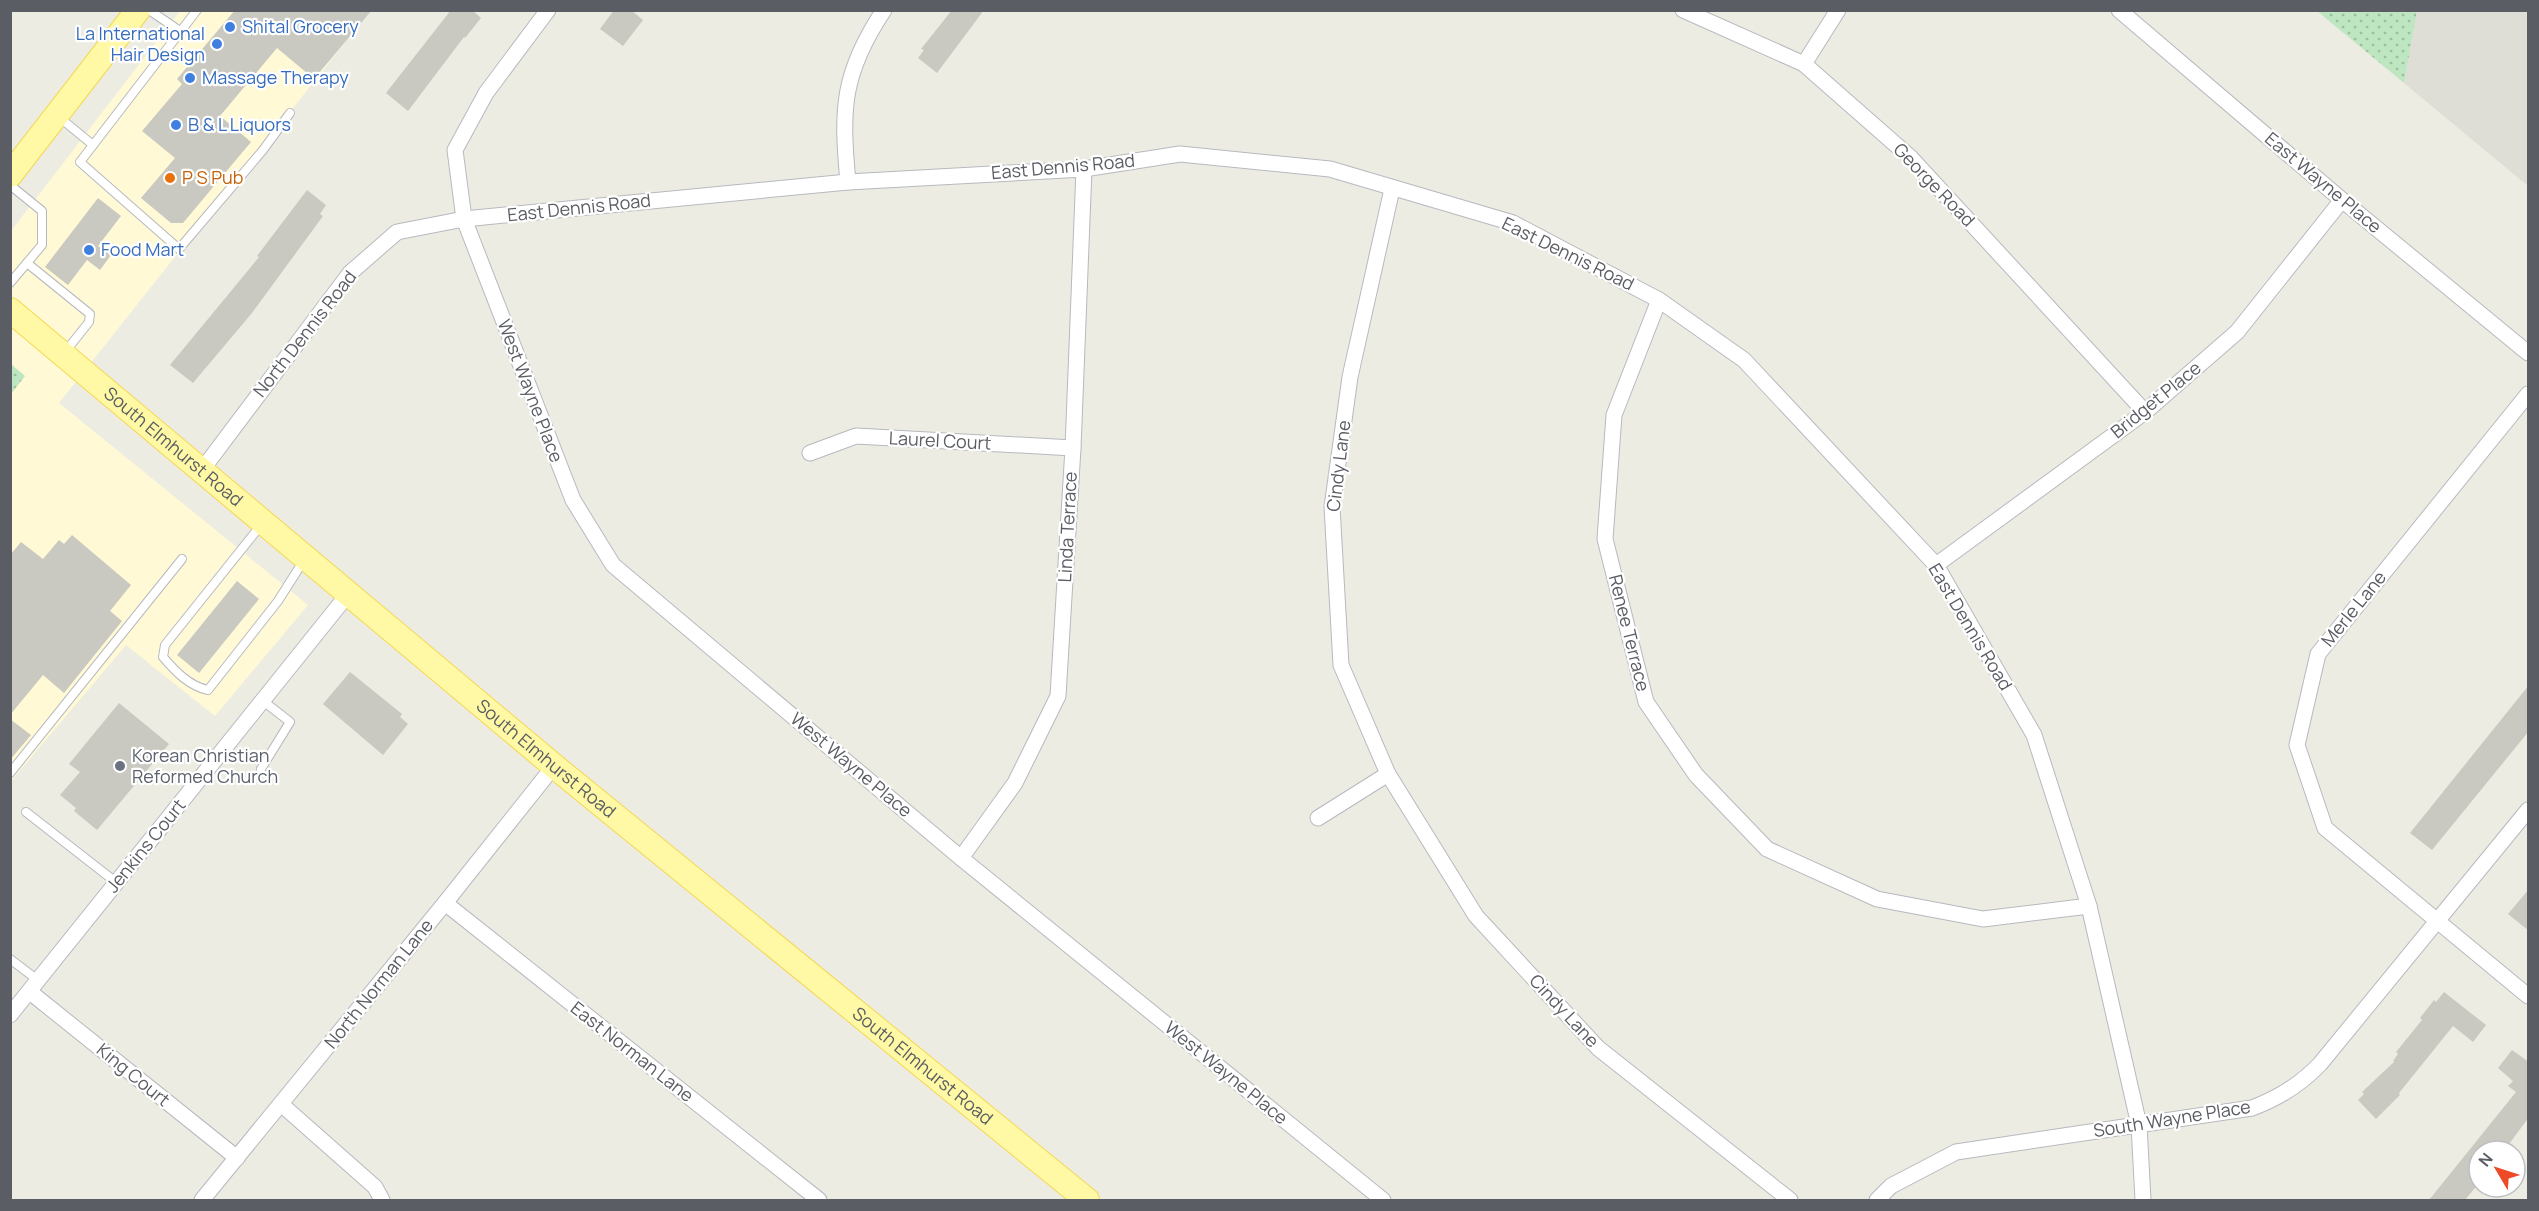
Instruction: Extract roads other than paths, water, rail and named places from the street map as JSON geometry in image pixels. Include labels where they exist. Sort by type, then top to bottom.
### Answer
[{"type":"main road","points":[[10,175],[138,10]]},
{"type":"main road","name":"South Elmhurst Road","points":[[10,310],[554,766],[1087,1200]]},
{"type":"street","name":"West Wayne Place","points":[[548,10],[486,93],[455,150],[464,219],[573,500],[613,565],[961,858],[1383,1200]]},
{"type":"street","points":[[848,182],[843,131],[846,99],[864,41],[884,10]]},
{"type":"street","name":"George Road","points":[[1683,10],[1804,64],[1911,158],[2145,412]]},
{"type":"street","points":[[1804,64],[1838,10]]},
{"type":"street","name":"East Wayne Place","points":[[2119,10],[2342,200],[2529,353]]},
{"type":"street","name":"East Dennis Road","points":[[464,219],[848,182],[1084,169],[1180,154],[1330,169],[1513,223],[1659,300],[1744,360],[1936,565],[2034,735],[2089,906],[2139,1125],[2143,1200]]},
{"type":"street","name":"Linda Terrace","points":[[961,858],[1015,783],[1058,696],[1073,448],[1084,169]]},
{"type":"street","name":"Cindy Lane","points":[[1392,189],[1350,376],[1332,507],[1341,665],[1388,774],[1476,916],[1598,1048],[1790,1200]]},
{"type":"street","name":"Bridget Place","points":[[1936,565],[2145,412],[2237,332],[2342,200]]},
{"type":"street","name":"North Dennis Road","points":[[202,470],[350,273],[397,232],[464,219]]},
{"type":"street","name":"Renee Terrace","points":[[1659,300],[1614,415],[1605,539],[1646,702],[1696,775],[1767,849],[1876,899],[1983,919],[2089,906]]},
{"type":"street","name":"Merle Lane","points":[[2529,394],[2318,654],[2297,745],[2325,828],[2529,996]]},
{"type":"street","name":"Laurel Court","points":[[810,453],[856,436],[1073,448]]},
{"type":"street","name":"Jenkins Court","points":[[10,1015],[349,592]]},
{"type":"street","name":"North Norman Lane","points":[[202,1200],[554,766]]},
{"type":"street","points":[[1318,818],[1388,774]]},
{"type":"street","name":"South Wayne Place","points":[[1877,1200],[1891,1186],[1956,1152],[2252,1108],[2295,1088],[2320,1064],[2529,810]]},
{"type":"street","name":"East Norman Lane","points":[[445,903],[802,1195],[819,1200]]},
{"type":"street","name":"King Court","points":[[34,987],[237,1158]]},
{"type":"street","points":[[281,1104],[375,1187],[382,1200]]},
{"type":"lane","points":[[149,10],[180,31]]},
{"type":"lane","points":[[196,10],[80,162],[179,249],[263,150],[290,113]]},
{"type":"lane","points":[[57,115],[93,145]]},
{"type":"lane","points":[[10,185],[42,211],[42,245],[10,283]]},
{"type":"lane","points":[[27,263],[90,314],[89,322],[63,354]]},
{"type":"lane","points":[[264,522],[165,645],[163,657],[173,668],[197,687],[208,690],[278,601],[306,557]]},
{"type":"lane","points":[[10,773],[182,559]]},
{"type":"lane","points":[[261,768],[290,722],[262,700]]},
{"type":"lane","points":[[26,812],[117,882]]},
{"type":"lane","points":[[10,959],[34,987]]},
{"type":"place","name":"Shital Grocery","points":[[230,27]]},
{"type":"place","name":"La International Hair Design","points":[[217,44]]},
{"type":"place","name":"Massage Therapy","points":[[190,78]]},
{"type":"place","name":"B & L Liquors","points":[[176,125]]},
{"type":"place","name":"P S Pub","points":[[170,178]]},
{"type":"place","name":"Food Mart","points":[[89,250]]},
{"type":"place","name":"Korean Christian Reformed Church","points":[[120,766]]}]
